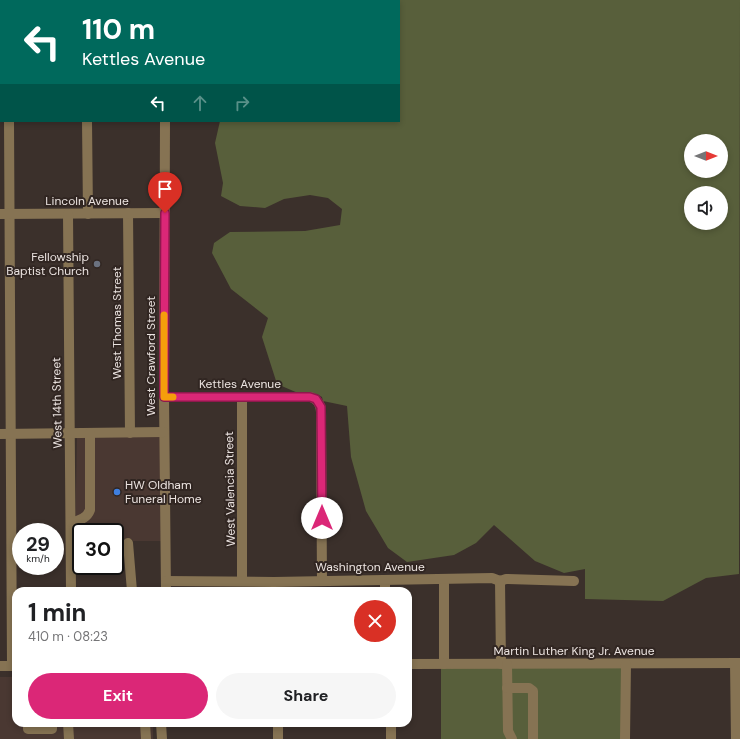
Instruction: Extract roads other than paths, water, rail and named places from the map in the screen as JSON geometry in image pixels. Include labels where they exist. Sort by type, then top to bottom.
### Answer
[{"type":"street","points":[[9,122],[4,214],[5,434],[12,614]]},
{"type":"street","points":[[87,122],[88,214]]},
{"type":"street","name":"West Crawford Street","points":[[165,122],[164,432],[166,586]]},
{"type":"street","name":"West Thomas Street","points":[[128,213],[130,433]]},
{"type":"street","name":"Lincoln Avenue","points":[[4,214],[165,213]]},
{"type":"street","name":"West 14th Street","points":[[68,214],[71,587]]},
{"type":"street","name":"Kettles Avenue","points":[[164,397],[310,397],[316,399],[321,407],[322,581]]},
{"type":"street","name":"West Valencia Street","points":[[242,397],[242,581]]},
{"type":"street","points":[[5,434],[164,432]]},
{"type":"street","points":[[71,522],[82,519],[89,514],[90,510],[90,433]]},
{"type":"street","points":[[128,543],[132,587]]},
{"type":"street","name":"Washington Avenue","points":[[166,586],[242,581],[274,586],[322,581],[492,578],[500,581],[506,579],[574,581]]},
{"type":"street","points":[[385,580],[385,587]]},
{"type":"street","points":[[444,580],[444,664]]},
{"type":"street","points":[[500,581],[504,664],[507,688],[508,731],[512,739]]},
{"type":"street","points":[[736,739],[738,720],[738,663]]},
{"type":"street","name":"Martin Luther King Jr. Avenue","points":[[412,664],[738,663]]},
{"type":"street","points":[[625,739],[626,664]]},
{"type":"street","points":[[0,666],[12,666]]},
{"type":"street","points":[[507,688],[529,688],[533,691],[533,739]]},
{"type":"street","points":[[28,727],[28,729],[52,729],[52,727]]},
{"type":"street","points":[[68,727],[69,739]]},
{"type":"street","points":[[146,727],[146,739]]},
{"type":"street","points":[[161,727],[162,739]]},
{"type":"street","points":[[278,727],[278,739]]},
{"type":"street","points":[[391,727],[391,739]]},
{"type":"place","name":"Fellowship Baptist Church","points":[[97,264]]},
{"type":"place","name":"HW Oldham Funeral Home","points":[[117,492]]}]
